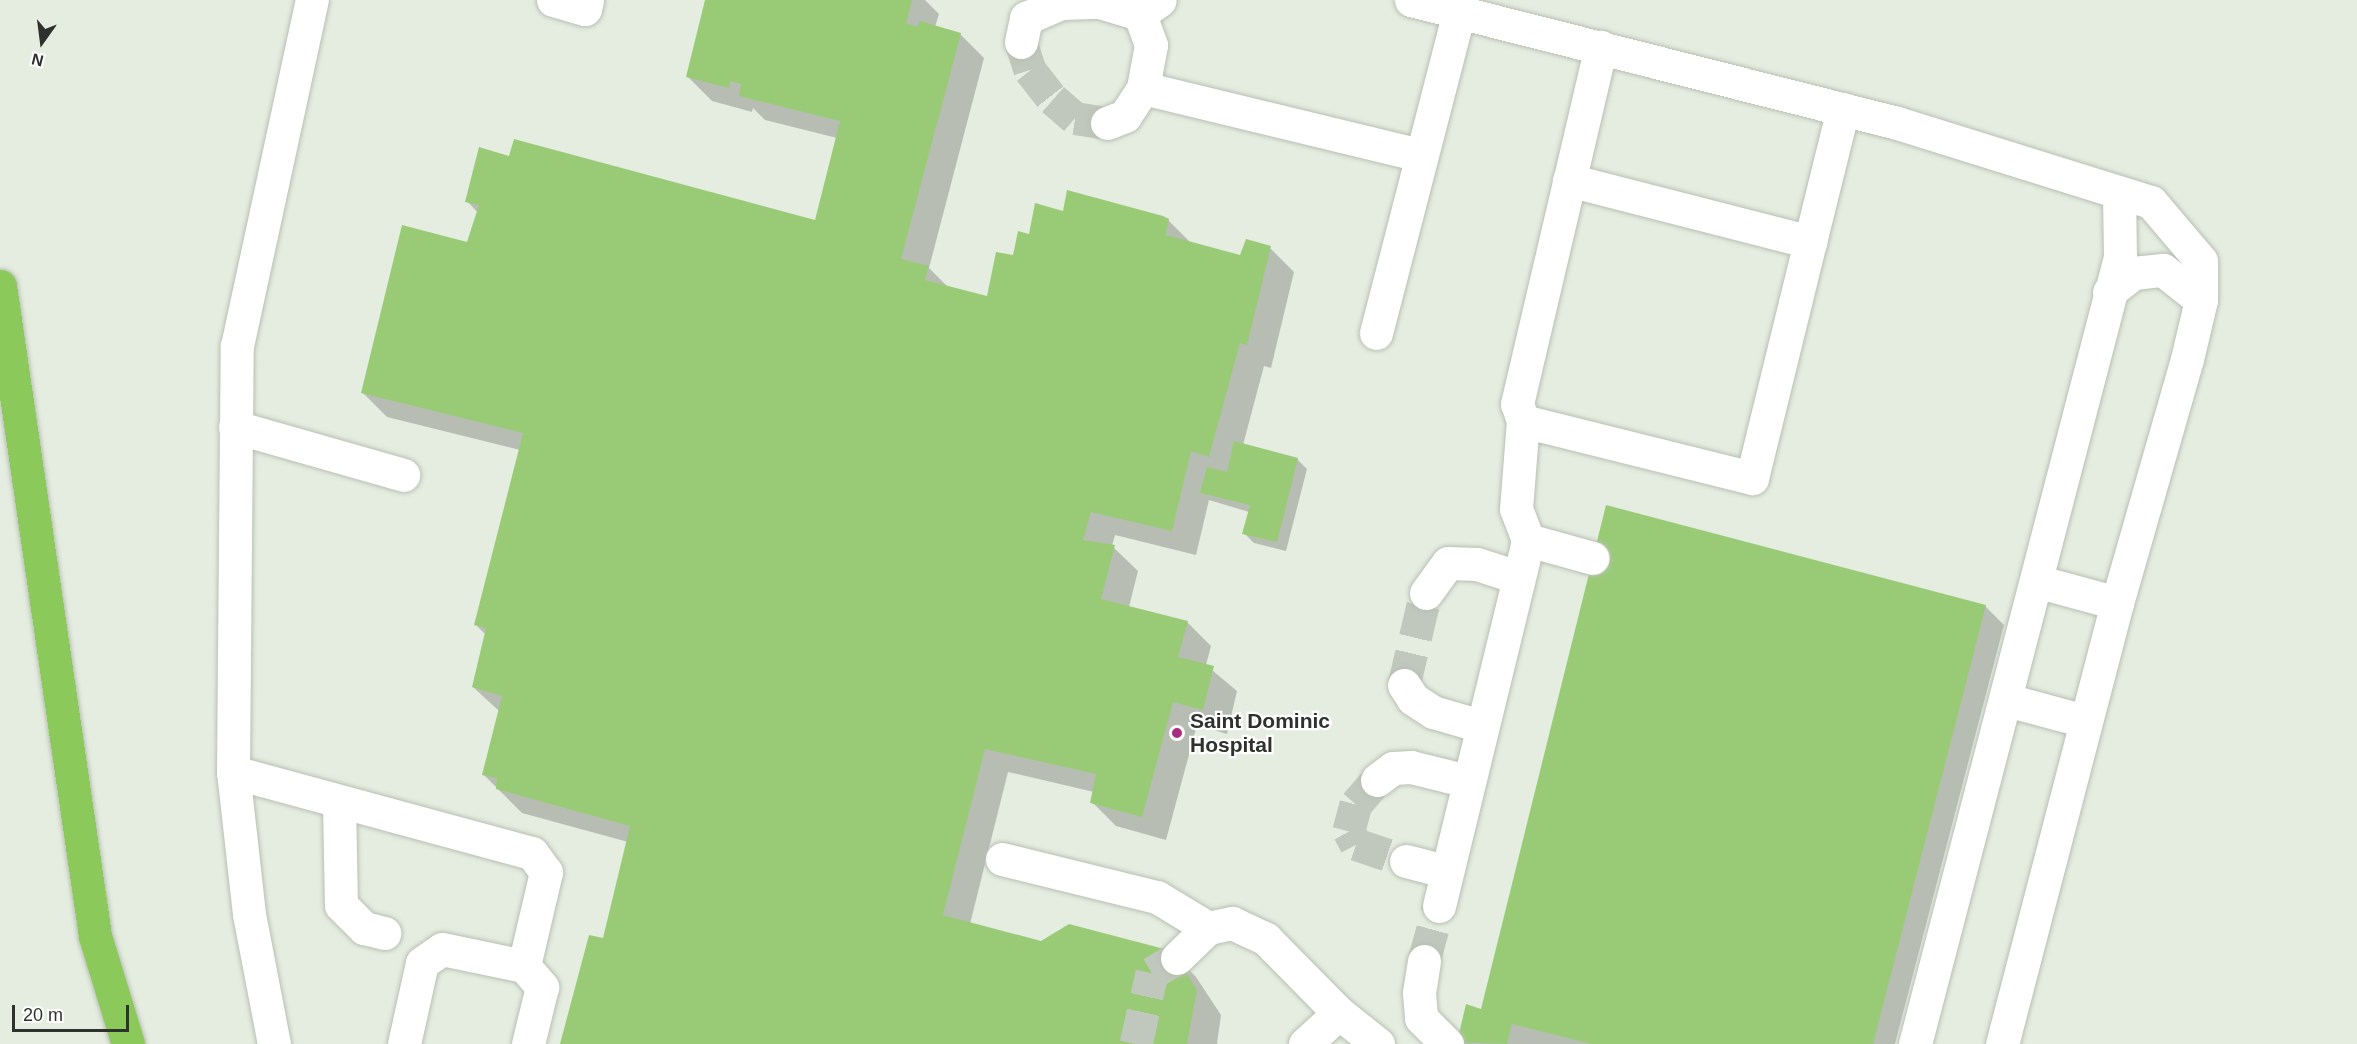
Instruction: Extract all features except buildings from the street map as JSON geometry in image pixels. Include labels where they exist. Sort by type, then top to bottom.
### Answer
[{"type":"highway","points":[[0,286],[95,936],[128,1044]]},
{"type":"lane","points":[[274,1044],[249,914],[233,772],[237,696],[235,427],[237,346],[312,0]]},
{"type":"lane","points":[[553,0],[585,9],[587,0]]},
{"type":"lane","points":[[1411,0],[1843,109],[2151,202],[2201,261],[2201,300],[2085,721],[2002,1044]]},
{"type":"lane","points":[[1021,42],[1026,18],[1062,3],[1100,2],[1150,7],[1151,45],[1143,88],[1125,116],[1107,123]]},
{"type":"lane","points":[[1376,333],[1459,11]]},
{"type":"lane","points":[[1439,906],[1445,871],[1528,540],[1516,509],[1523,421],[1517,404],[1601,47]]},
{"type":"lane","points":[[1143,88],[1421,154]]},
{"type":"lane","points":[[1523,421],[1752,478],[1843,109]]},
{"type":"lane","points":[[1569,180],[1810,242]]},
{"type":"lane","points":[[1915,1044],[2007,700],[2109,292],[2120,257],[2119,193]]},
{"type":"lane","points":[[2109,292],[2133,273],[2163,270],[2201,300]]},
{"type":"lane","points":[[235,427],[403,475]]},
{"type":"lane","points":[[1528,540],[1593,558]]},
{"type":"lane","points":[[1426,593],[1448,564],[1478,564],[1517,578]]},
{"type":"lane","points":[[2036,581],[2117,603]]},
{"type":"lane","points":[[1404,685],[1413,699],[1433,712],[1481,726]]},
{"type":"lane","points":[[2007,700],[2085,721]]},
{"type":"lane","points":[[1377,780],[1393,768],[1411,767],[1467,781]]},
{"type":"lane","points":[[233,772],[339,803],[532,853],[546,872],[524,966]]},
{"type":"lane","points":[[339,803],[341,905],[364,928],[384,933]]},
{"type":"lane","points":[[1002,859],[1157,897],[1208,928]]},
{"type":"lane","points":[[1406,861],[1445,871]]},
{"type":"lane","points":[[1177,958],[1208,928],[1232,923],[1266,939],[1339,1013],[1378,1044]]},
{"type":"lane","points":[[404,1044],[422,963],[442,949],[524,966],[542,987],[528,1044]]},
{"type":"lane","points":[[1424,961],[1419,993],[1421,1018],[1447,1044]]},
{"type":"lane","points":[[1305,1044],[1339,1013]]},
{"type":"tunnel","points":[[1021,42],[1030,70],[1053,99],[1075,118],[1107,123]]},
{"type":"tunnel","points":[[1404,685],[1426,593]]},
{"type":"tunnel","points":[[1377,780],[1356,804],[1349,831],[1356,844],[1406,861]]},
{"type":"tunnel","points":[[1424,961],[1439,906]]},
{"type":"tunnel","points":[[1136,1044],[1152,973],[1177,958]]},
{"type":"place","name":"Saint Dominic Hospital","points":[[1177,733]]}]
